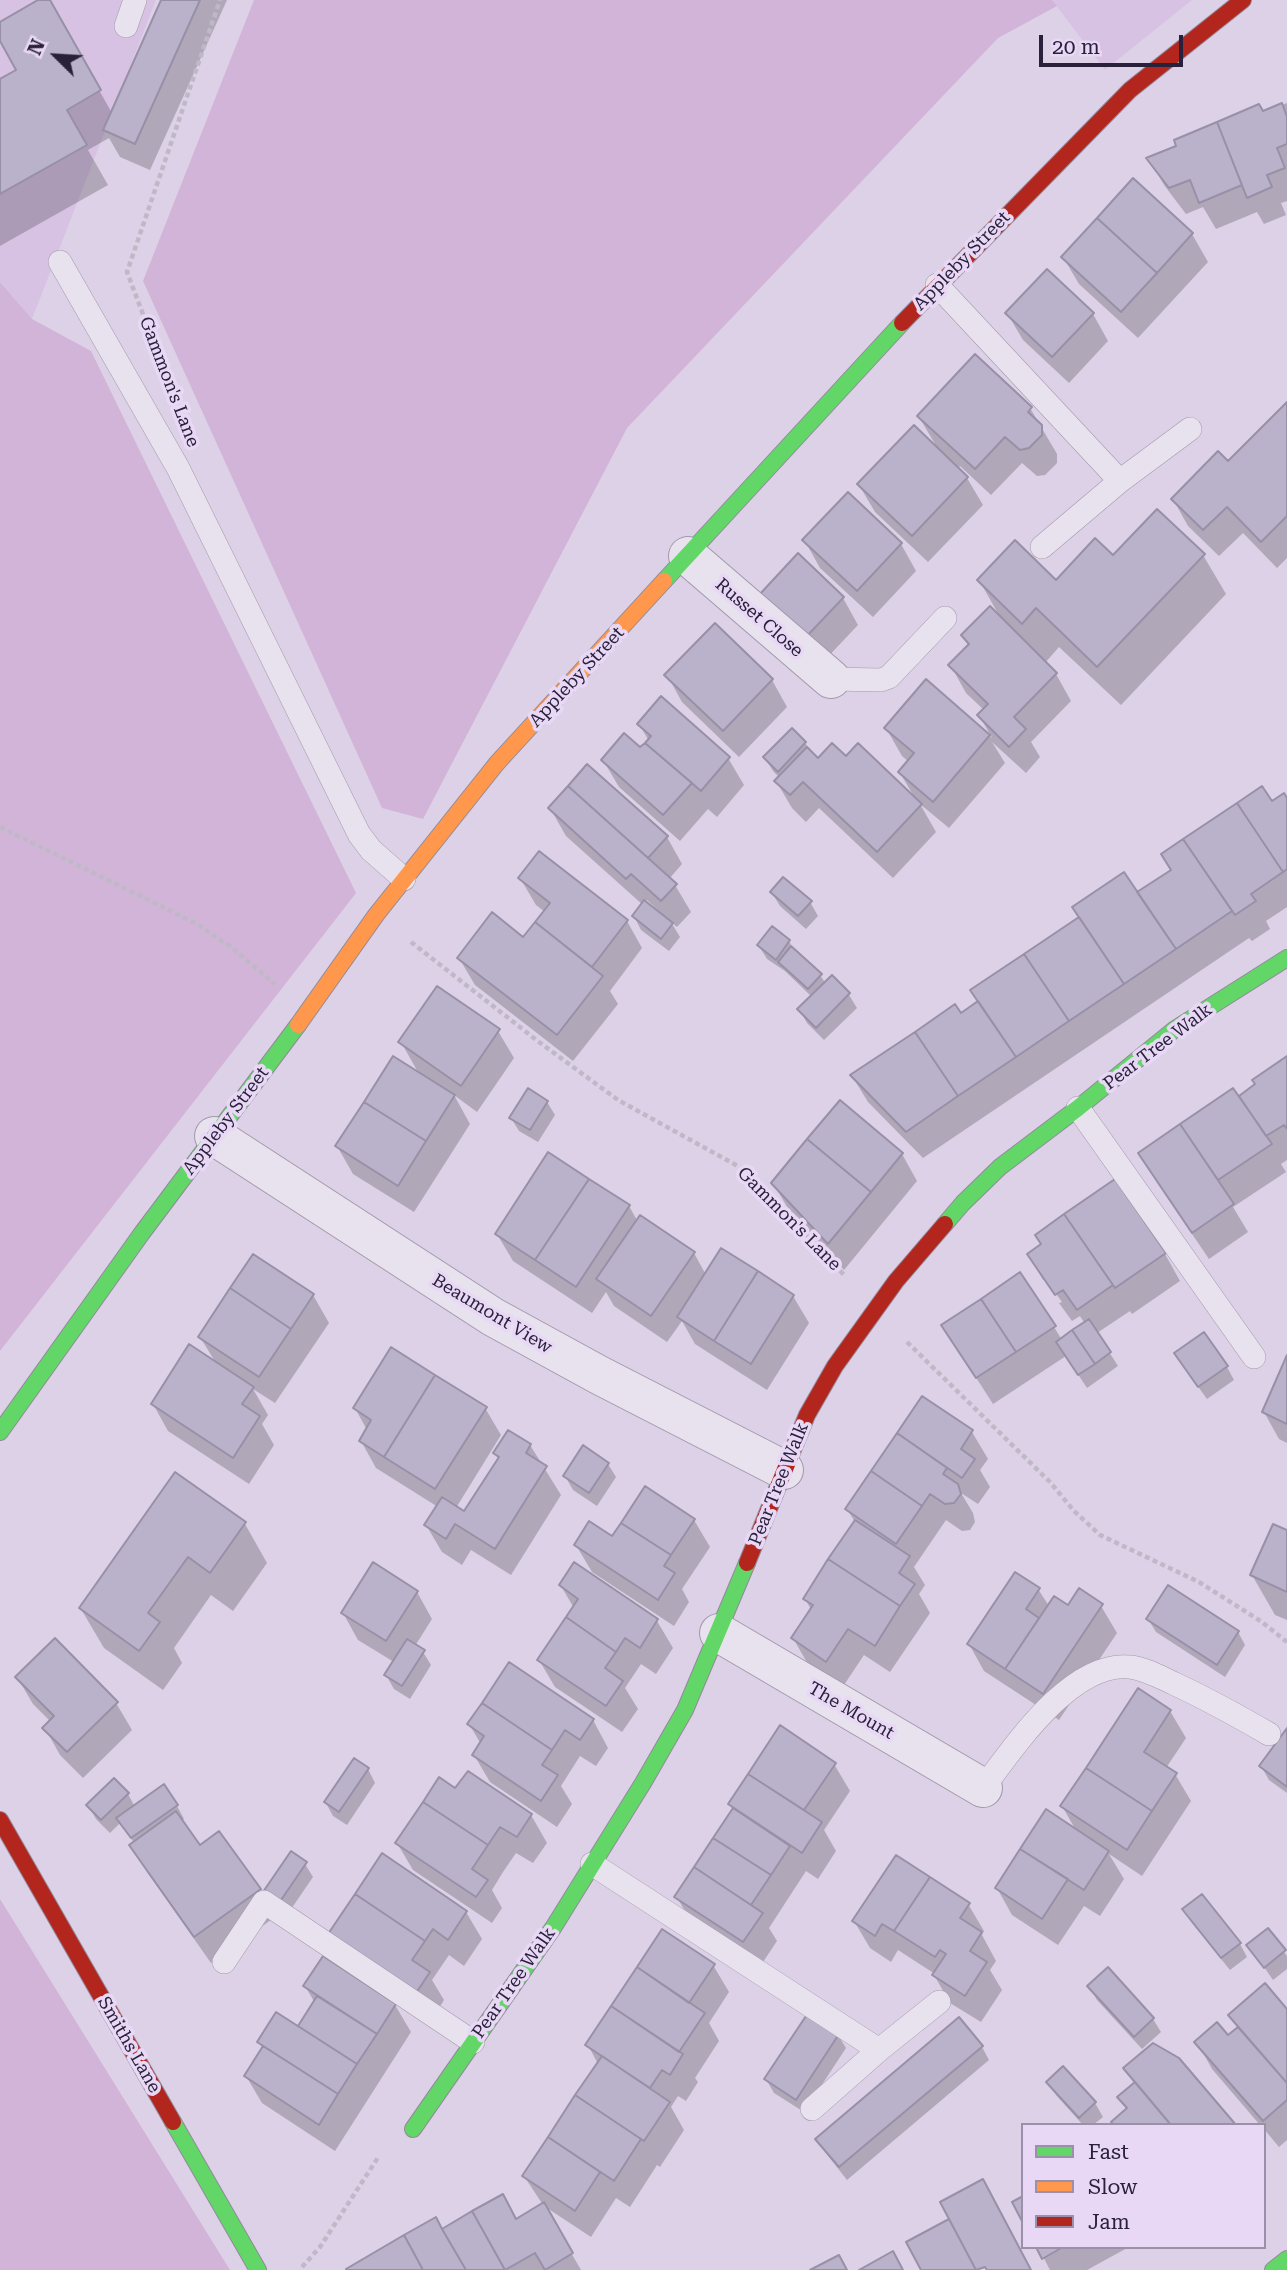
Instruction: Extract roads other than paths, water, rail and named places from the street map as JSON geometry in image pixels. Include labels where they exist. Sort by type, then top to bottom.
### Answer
[{"type":"street","name":"Appleby Street","points":[[0,1432],[142,1233],[309,1011],[376,915],[497,763],[937,285],[1130,90],[1243,0]]},
{"type":"street","name":"Russet Close","points":[[688,556],[831,679]]},
{"type":"street","name":"Pear Tree Walk","points":[[413,2129],[552,1928],[643,1783],[685,1710],[807,1415],[835,1366],[896,1281],[930,1239],[1000,1167],[1175,1029],[1287,958]]},
{"type":"street","name":"Beaumont View","points":[[214,1136],[493,1317],[784,1470]]},
{"type":"street","name":"The Mount","points":[[719,1633],[983,1788]]},
{"type":"street","name":"Smiths Lane","points":[[0,1820],[258,2270]]},
{"type":"street","points":[[1273,2270],[1287,2259]]},
{"type":"lane","points":[[126,26],[135,0]]},
{"type":"lane","name":"Gammon's Lane","points":[[60,262],[180,471],[359,834],[371,850],[404,879]]},
{"type":"lane","points":[[937,285],[1120,481]]},
{"type":"lane","points":[[1042,547],[1120,481],[1189,429]]},
{"type":"lane","points":[[831,679],[881,680],[889,677],[945,618]]},
{"type":"lane","points":[[1078,1108],[1254,1357]]},
{"type":"lane","points":[[983,1788],[1029,1728],[1081,1679],[1103,1670],[1127,1667],[1145,1670],[1204,1697],[1269,1734]]},
{"type":"lane","points":[[592,1864],[879,2050]]},
{"type":"lane","points":[[224,1962],[264,1902],[473,2042]]},
{"type":"lane","points":[[812,2109],[939,2002]]}]
